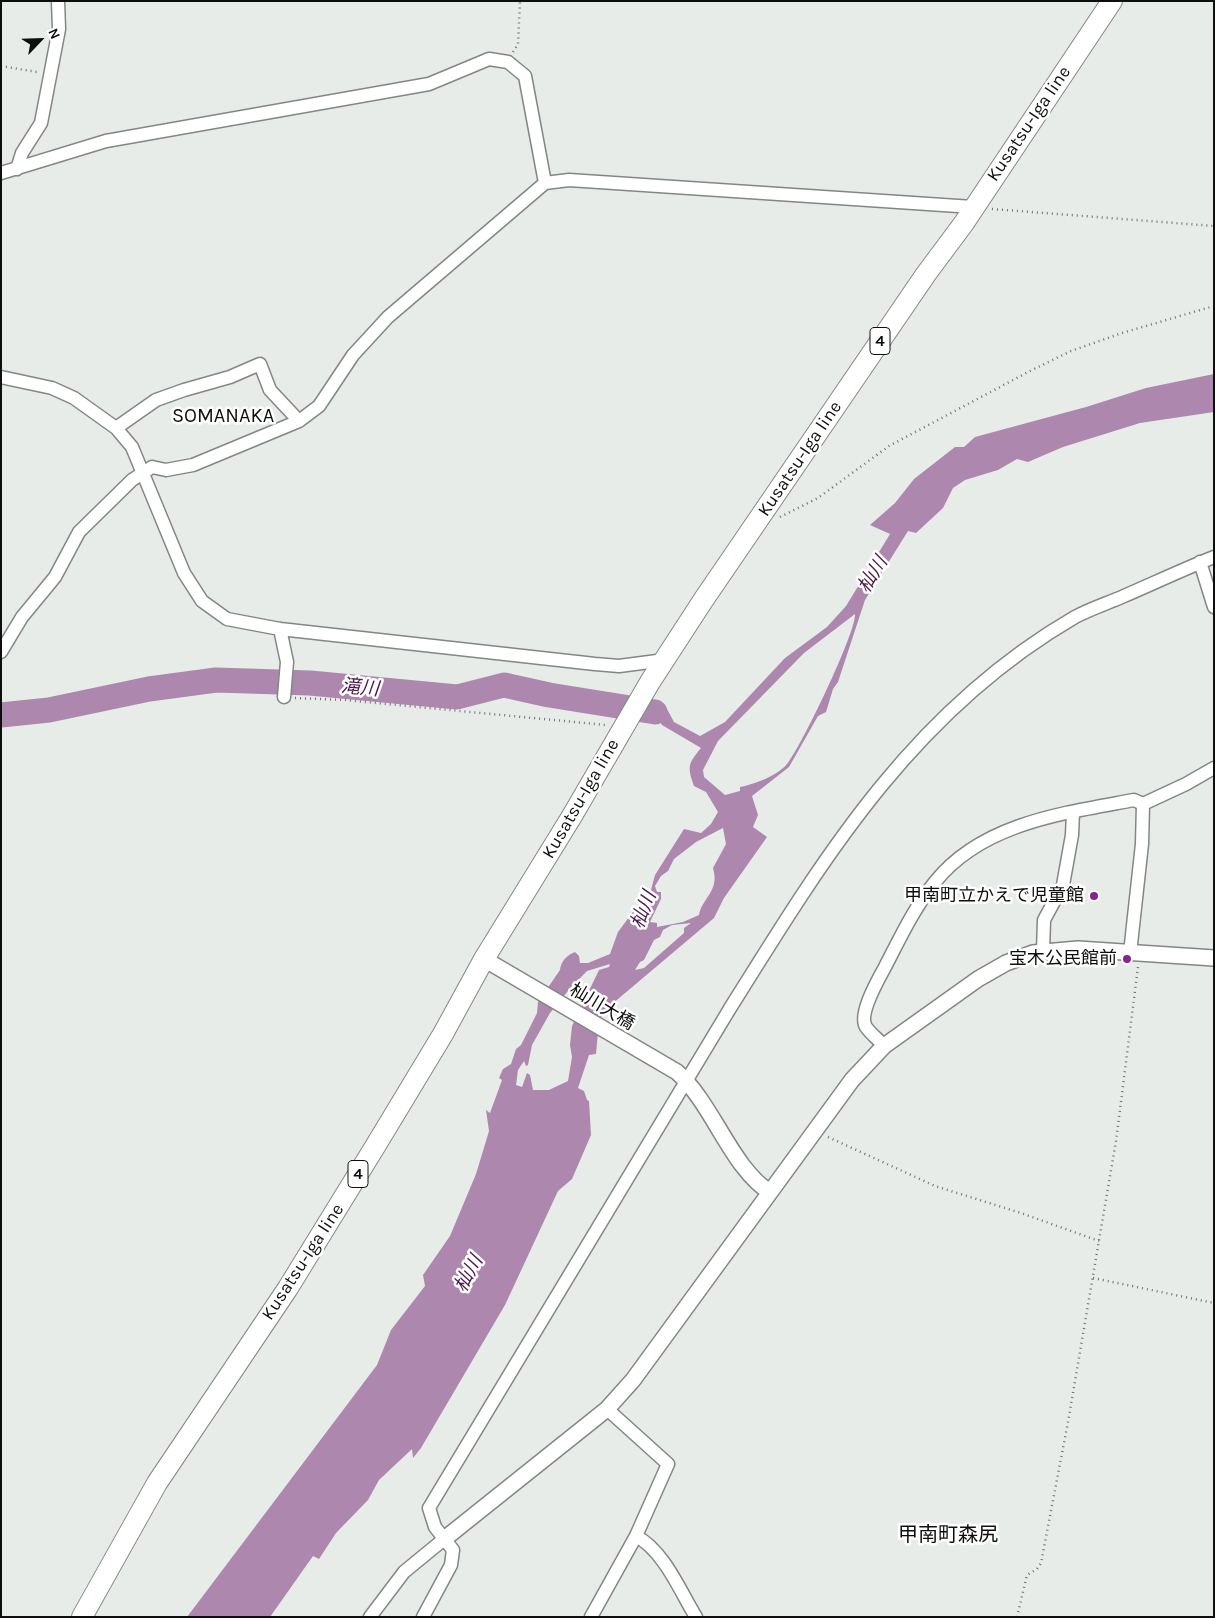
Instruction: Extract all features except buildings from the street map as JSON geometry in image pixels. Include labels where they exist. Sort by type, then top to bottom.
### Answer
[{"type":"main road","name":"Kusatsu-Iga line","points":[[82,1617],[157,1482],[288,1288],[376,1145],[443,1034],[484,958],[572,816],[650,682],[704,599],[1112,1]]},
{"type":"street","points":[[17,169],[22,153],[41,123],[59,29],[58,1]]},
{"type":"street","points":[[1,173],[106,141],[429,84],[489,59],[508,62],[526,76],[545,183]]},
{"type":"street","points":[[1,652],[22,617],[55,577],[78,532],[143,471],[152,466],[166,470],[193,465],[299,421],[319,406],[353,355],[388,317],[545,183],[570,180],[973,207]]},
{"type":"street","points":[[116,428],[156,400],[230,377],[260,364],[270,390],[299,421]]},
{"type":"street","points":[[1,377],[52,388],[74,398],[116,428],[132,447],[184,573],[202,601],[227,619],[280,629],[595,664],[619,666],[665,660]]},
{"type":"street","points":[[423,1617],[451,1565],[453,1550],[443,1540],[435,1527],[429,1508],[681,1076],[819,870],[881,785],[925,734],[950,709],[996,671],[1055,630],[1077,616],[1214,557]]},
{"type":"street","points":[[1200,562],[1214,607]]},
{"type":"street","points":[[280,629],[287,662],[284,694]]},
{"type":"street","points":[[884,1046],[865,1026],[864,1015],[873,990],[904,930],[935,882],[959,859],[990,839],[1025,824],[1134,800],[1143,804],[1186,784],[1214,768]]},
{"type":"street","points":[[1136,953],[1143,804]]},
{"type":"street","points":[[1043,951],[1044,920],[1063,885],[1072,835],[1073,812]]},
{"type":"street","points":[[370,1617],[404,1572],[607,1408],[633,1380],[852,1080],[884,1046],[993,970],[1020,957],[1043,951],[1078,950],[1214,958]]},
{"type":"street","name":"杣川大橋","points":[[484,958],[681,1076]]},
{"type":"street","points":[[681,1076],[755,1183],[770,1192]]},
{"type":"street","points":[[591,1617],[636,1536],[668,1464],[607,1408]]},
{"type":"street","points":[[636,1536],[643,1540],[662,1560],[696,1617]]},
{"type":"path","points":[[508,62],[518,44],[520,1]]},
{"type":"path","points":[[1,66],[51,74]]},
{"type":"path","points":[[973,207],[1214,226]]},
{"type":"path","points":[[776,519],[798,510],[818,498],[889,446],[910,434],[1070,351],[1122,333],[1214,306]]},
{"type":"path","points":[[284,694],[598,723],[623,727]]},
{"type":"path","points":[[1017,1617],[1027,1575],[1037,1569],[1041,1563],[1068,1422],[1116,1141],[1136,953]]},
{"type":"path","points":[[814,1131],[935,1186],[1006,1207],[1099,1241]]},
{"type":"path","points":[[1093,1278],[1214,1304]]},
{"type":"water","name":"杣川","points":[[1214,374],[1214,412],[1140,423],[1063,447],[1028,462],[1017,459],[998,470],[965,480],[953,488],[943,508],[916,533],[908,531],[865,600],[826,712],[818,716],[789,767],[752,796],[758,815],[753,827],[767,837],[724,898],[714,918],[605,1010],[599,1021],[596,1054],[589,1055],[578,1088],[584,1091],[589,1101],[591,1135],[572,1179],[558,1191],[505,1305],[421,1448],[413,1458],[412,1449],[379,1480],[368,1500],[336,1533],[319,1559],[313,1556],[270,1617],[187,1617],[377,1365],[391,1330],[425,1286],[423,1275],[450,1236],[476,1174],[489,1131],[486,1110],[490,1113],[502,1080],[499,1078],[503,1069],[511,1064],[516,1049],[521,1045],[537,1013],[538,1002],[560,970],[563,961],[575,952],[579,956],[580,963],[588,963],[610,954],[618,932],[638,905],[639,897],[651,890],[655,875],[684,829],[701,833],[711,824],[718,812],[706,792],[694,786],[690,774],[691,762],[701,748],[662,725],[656,715],[617,710],[628,703],[667,709],[674,722],[700,736],[725,722],[785,658],[827,627],[846,606],[890,534],[870,525],[895,503],[914,479],[955,447],[964,447],[975,437],[1086,407],[1146,388]],"holes":[[[855,614],[847,643],[827,690],[804,736],[787,764],[772,776],[740,787],[740,791],[725,795],[704,777],[703,770],[718,741],[804,653]],[[723,828],[726,844],[713,868],[715,876],[712,888],[699,915],[683,922],[657,927],[657,923],[650,922],[661,899],[661,892],[657,892],[655,886],[661,876],[668,871],[674,859],[696,842]],[[691,923],[684,928],[684,933],[644,968],[635,970],[640,962],[644,960],[654,940],[660,937],[663,930],[672,925]],[[610,964],[609,967],[599,970],[572,1026],[570,1045],[572,1057],[568,1081],[549,1090],[533,1090],[530,1075],[527,1073],[522,1087],[516,1085],[518,1070],[524,1061],[526,1066],[528,1065],[532,1045],[550,1013],[587,971]]]},
{"type":"waterway","name":"滝川","points":[[1,715],[49,710],[149,689],[216,680],[310,683],[457,697],[504,685],[549,695],[655,712]]},
{"type":"place","name":"甲南町立かえで児童館","points":[[1094,896]]},
{"type":"place","name":"宝木公民館前","points":[[1127,959]]},
{"type":"district","name":"SOMANAKA","points":[[223,416]]},
{"type":"district","name":"甲南町森尻","points":[[948,1535]]}]
